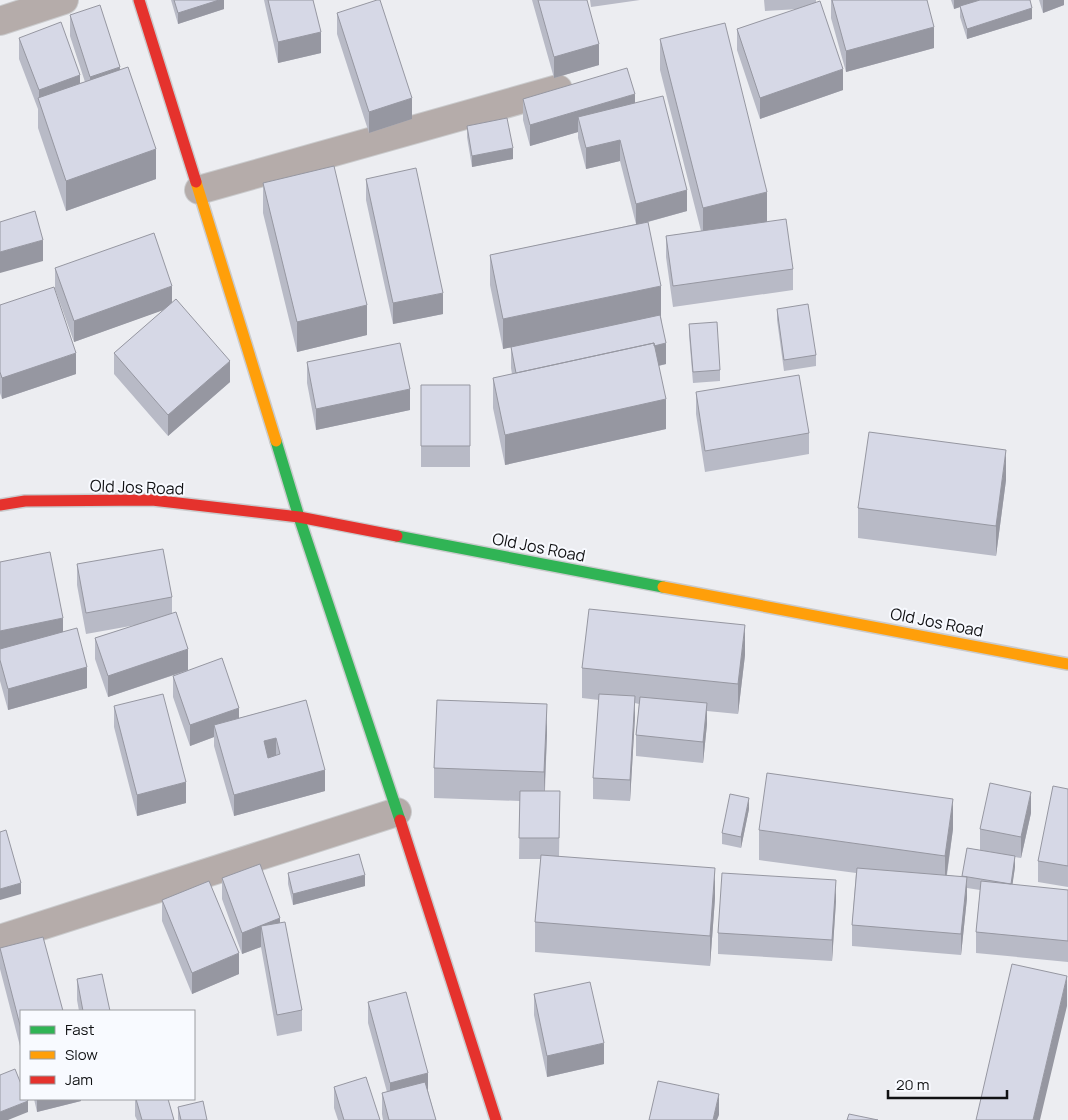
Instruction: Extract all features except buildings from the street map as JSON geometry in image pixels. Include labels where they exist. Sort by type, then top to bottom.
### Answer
[{"type":"street","points":[[0,21],[64,0]]},
{"type":"street","points":[[139,0],[299,518],[397,812],[496,1120]]},
{"type":"street","points":[[199,190],[581,83]]},
{"type":"street","name":"Old Jos Road","points":[[0,505],[25,501],[152,500],[299,518],[1068,664]]},
{"type":"street","points":[[0,939],[397,812]]},
{"type":"traffic: fast","points":[[276,441],[299,517],[400,820]]},
{"type":"traffic: fast","points":[[397,536],[663,587]]},
{"type":"traffic: slow","points":[[196,182],[276,441]]},
{"type":"traffic: slow","points":[[663,587],[1068,664]]},
{"type":"traffic: jam","points":[[139,0],[196,182]]},
{"type":"traffic: jam","points":[[0,505],[25,501],[152,500],[299,517],[397,536]]},
{"type":"traffic: jam","points":[[400,820],[496,1120]]}]
